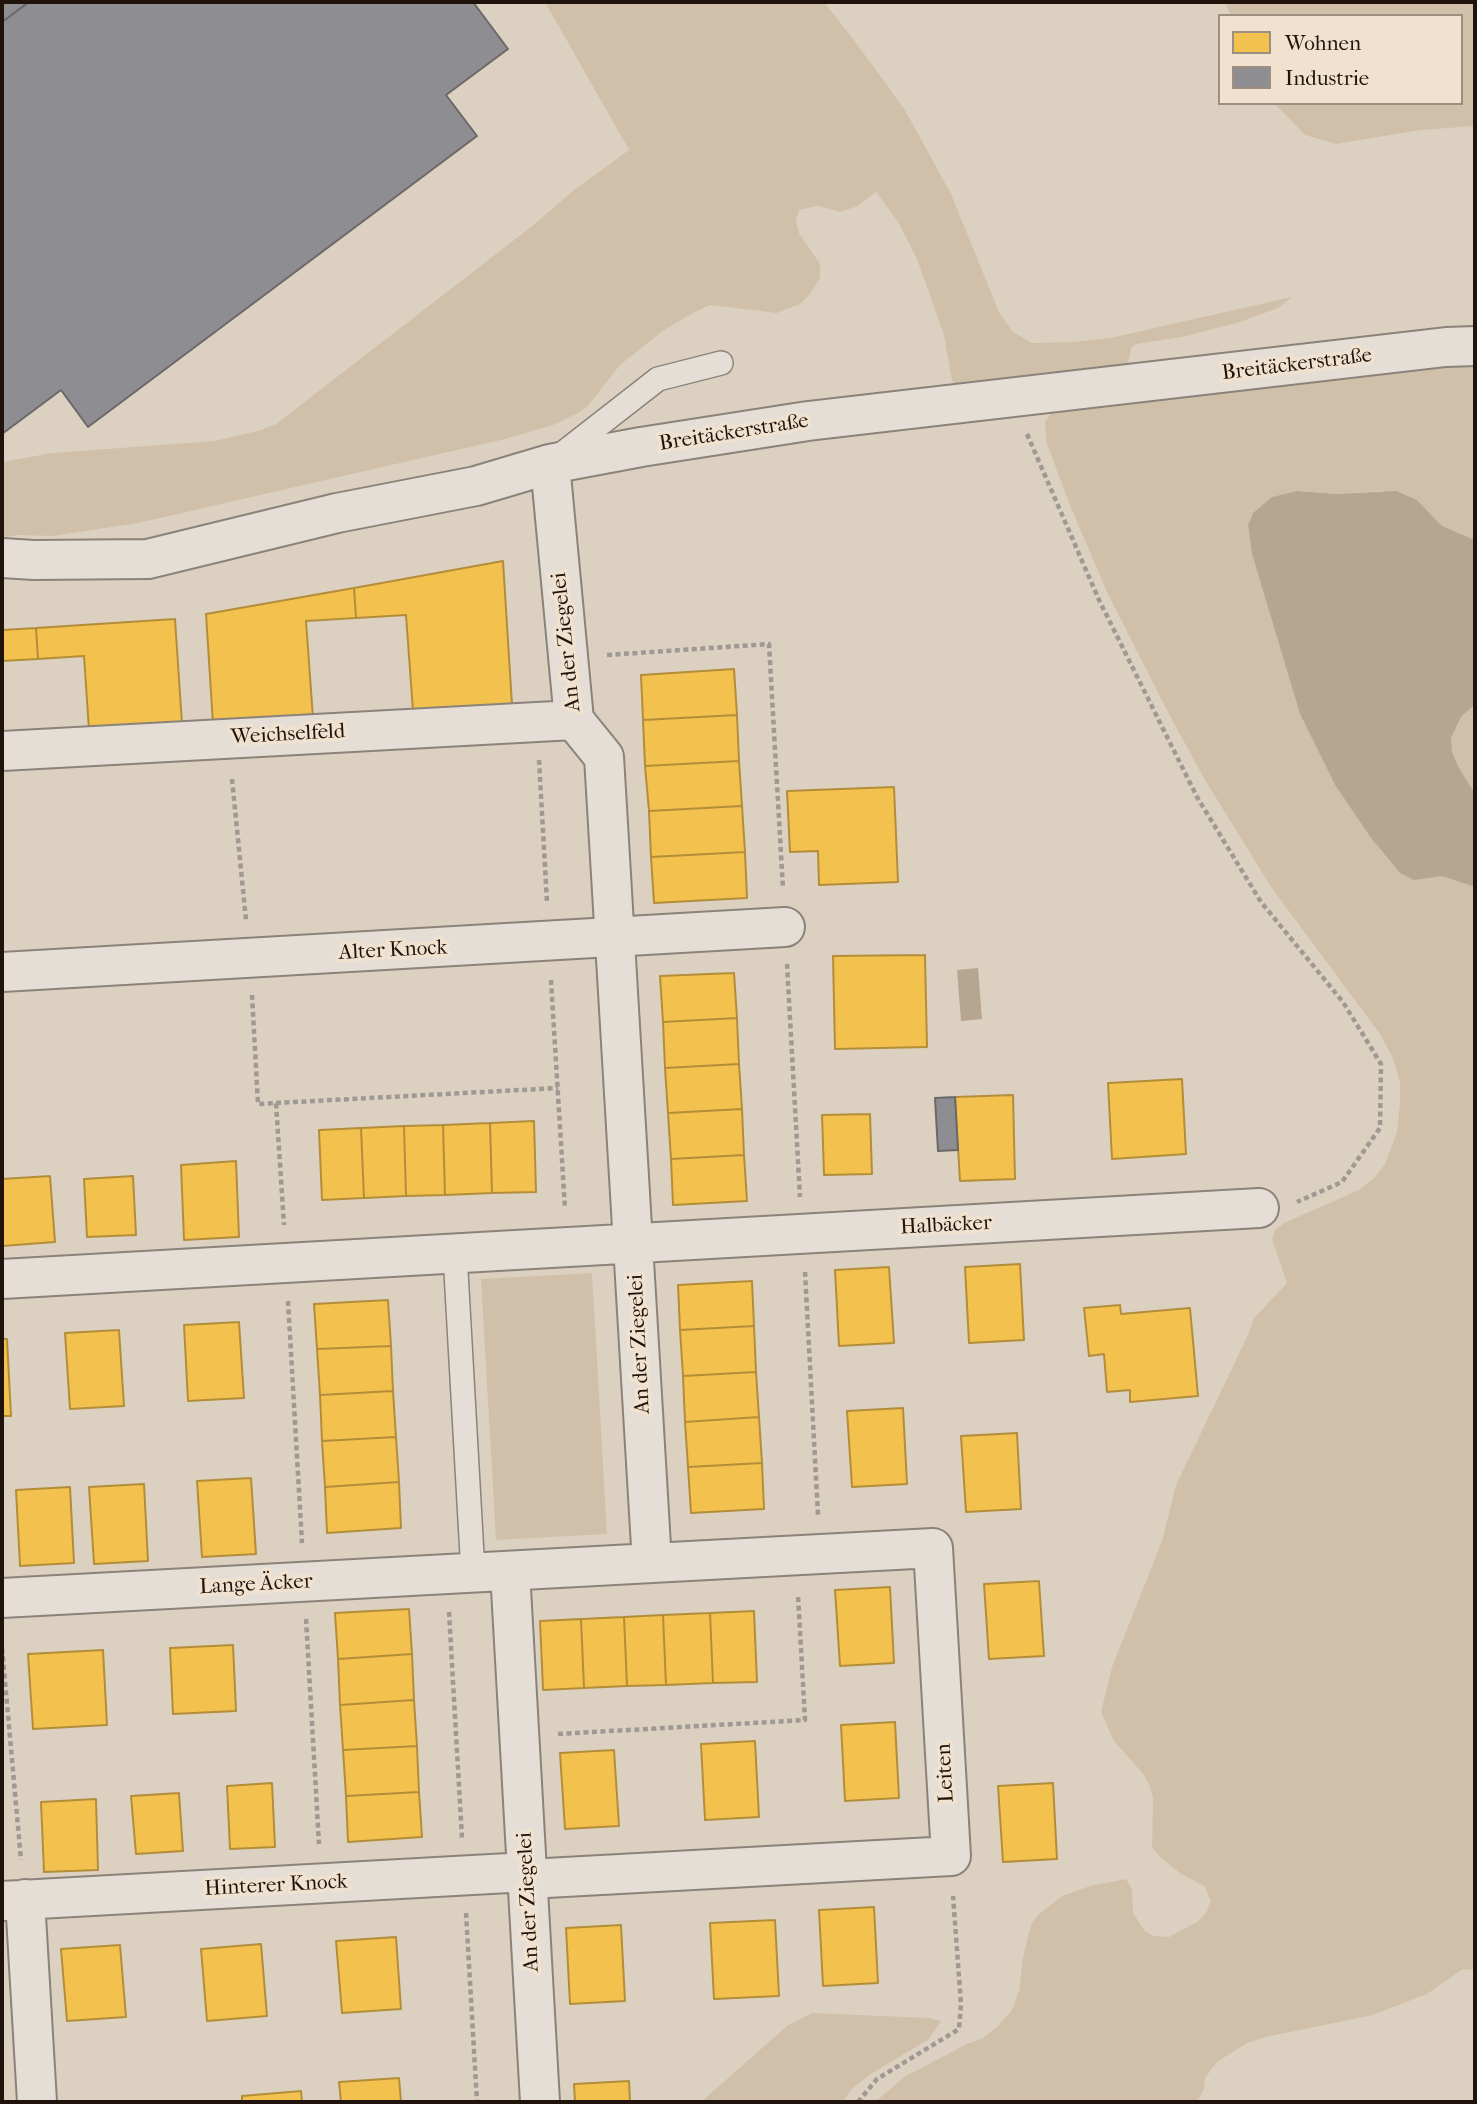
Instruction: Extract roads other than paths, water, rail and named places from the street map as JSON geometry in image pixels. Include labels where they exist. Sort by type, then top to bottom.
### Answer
[{"type":"street","name":"Breitäckerstraße","points":[[2,558],[148,559],[337,513],[476,486],[550,464],[808,421],[1446,347],[1475,346]]},
{"type":"street","name":"An der Ziegelei","points":[[550,464],[568,658],[555,721],[604,757],[652,1563]]},
{"type":"street","name":"Weichselfeld","points":[[2,751],[555,721]]},
{"type":"street","name":"Alter Knock","points":[[2,972],[785,927]]},
{"type":"street","name":"Halbäcker","points":[[634,1244],[1259,1208]]},
{"type":"street","points":[[2,1279],[634,1244]]},
{"type":"street","name":"Leiten","points":[[527,1875],[951,1856],[933,1548],[652,1563]]},
{"type":"street","points":[[492,1572],[652,1563]]},
{"type":"street","name":"An der Ziegelei","points":[[492,1572],[519,1736],[540,2102]]},
{"type":"street","name":"Lange Äcker","points":[[2,1598],[492,1572]]},
{"type":"street","name":"Hinterer Knock","points":[[13,1900],[527,1875]]},
{"type":"street","points":[[13,1900],[37,2102]]},
{"type":"lane","points":[[550,464],[658,379],[721,363]]},
{"type":"lane","points":[[455,1254],[492,1572]]}]
